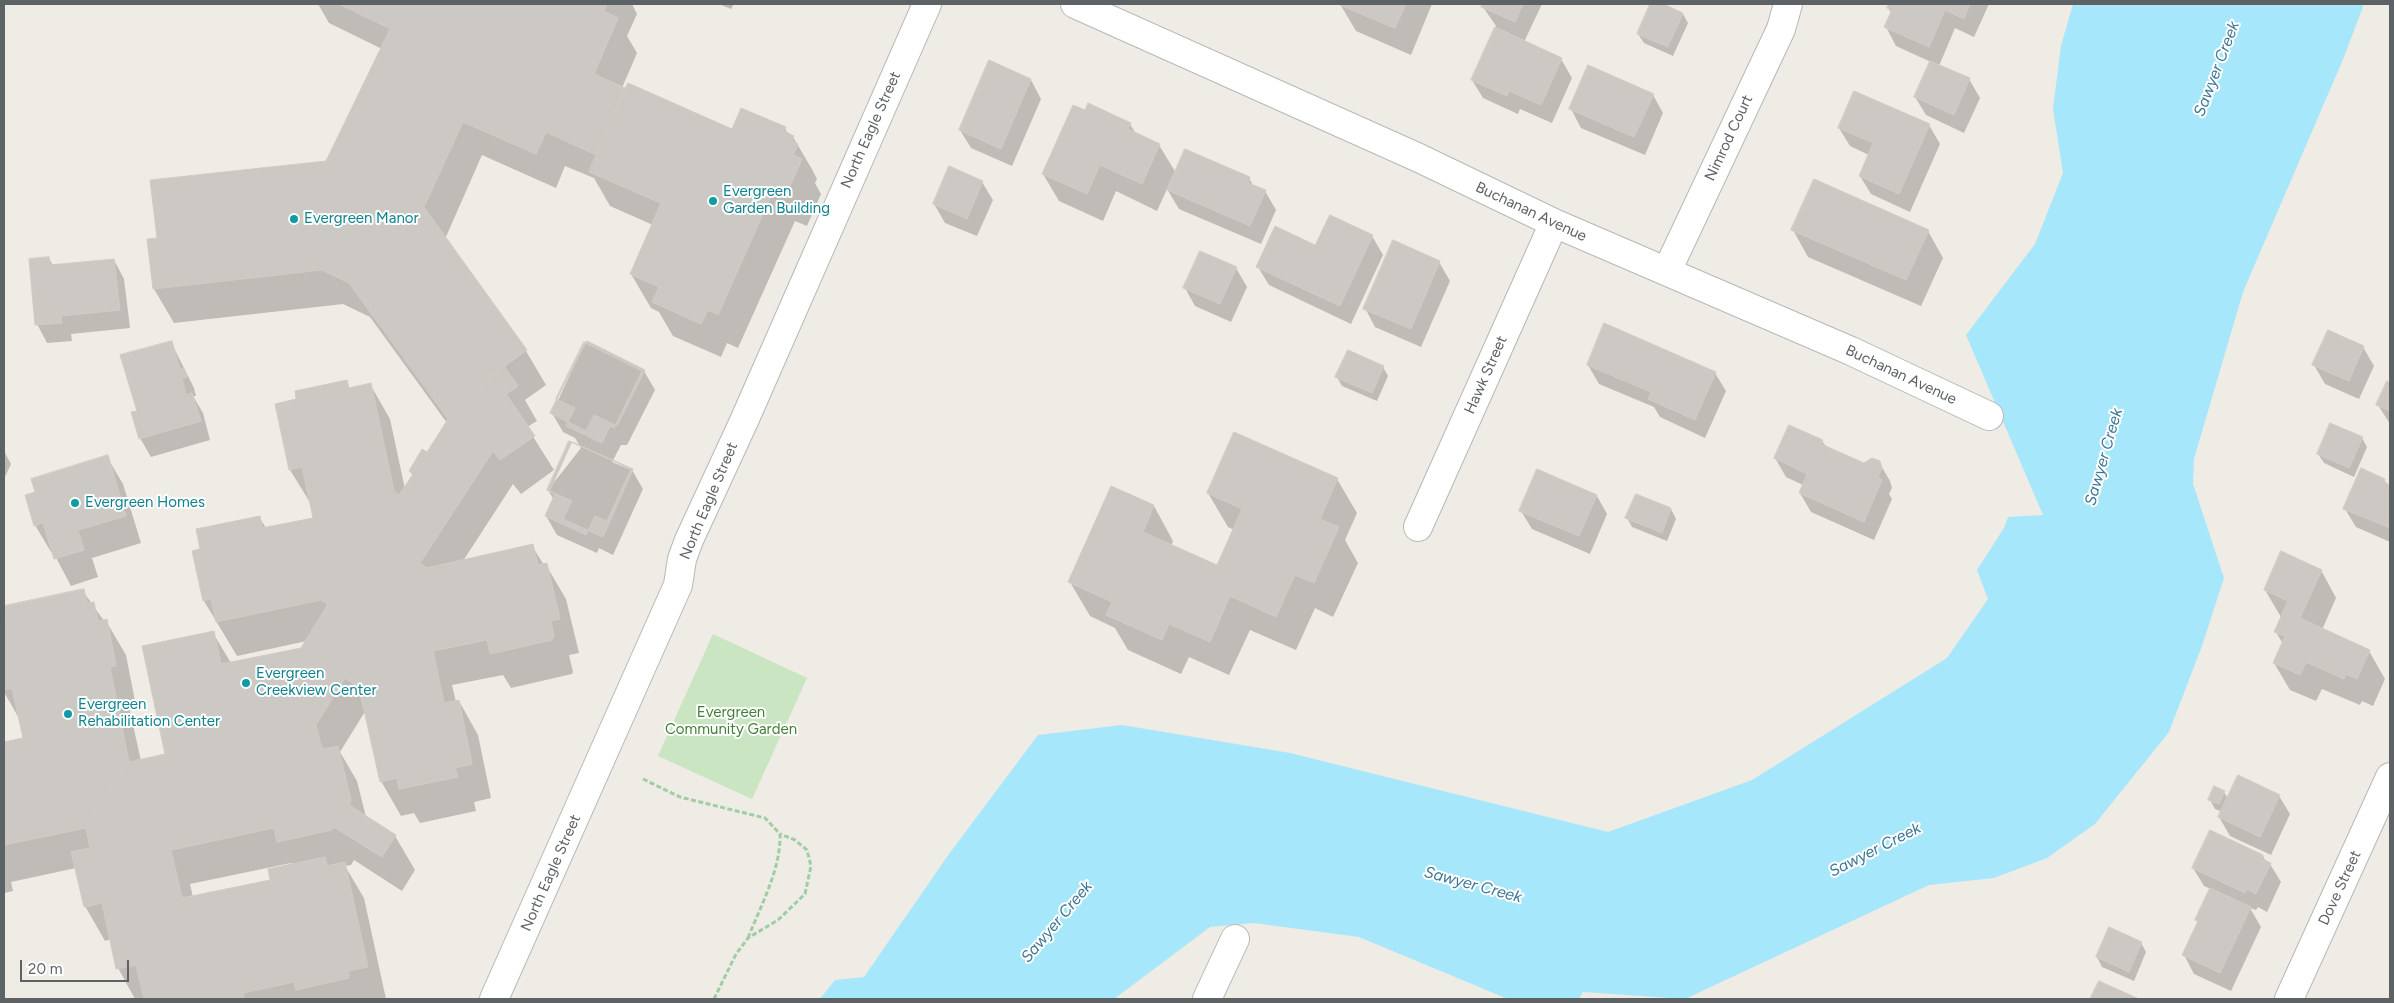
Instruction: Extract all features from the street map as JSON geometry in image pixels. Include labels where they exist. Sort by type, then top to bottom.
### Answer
[{"type":"street","name":"North Eagle Street","points":[[494,999],[678,585],[682,559],[689,540],[744,421],[927,4]]},
{"type":"street","name":"Buchanan Avenue","points":[[1075,4],[1419,158],[1554,223],[1851,351],[1989,416]]},
{"type":"street","name":"Nimrod Court","points":[[1667,271],[1781,29],[1788,4]]},
{"type":"street","name":"Hawk Street","points":[[1418,527],[1554,223]]},
{"type":"street","name":"Dove Street","points":[[2289,999],[2390,776]]},
{"type":"street","points":[[1207,999],[1235,939]]},
{"type":"path","points":[[643,779],[680,797],[764,818],[780,834],[795,840],[807,850],[811,866],[805,894],[778,920],[748,938]]},
{"type":"path","points":[[714,999],[736,954],[748,938],[780,849],[780,834]]},
{"type":"green space","name":"Evergreen Community Garden","points":[[713,634],[807,678],[752,799],[658,756]]},
{"type":"water","name":"Sawyer Creek","points":[[2073,4],[2364,4],[2344,57],[2243,292],[2194,459],[2193,484],[2224,578],[2202,646],[2169,732],[2095,824],[2047,858],[1994,878],[1929,885],[1685,999],[1583,992],[1579,999],[1508,999],[1359,937],[1254,923],[1210,927],[1114,999],[820,999],[835,980],[864,977],[949,854],[1038,735],[1122,725],[1290,753],[1608,832],[1752,780],[1947,658],[1988,599],[1977,570],[2004,528],[2008,517],[2043,515],[1966,335],[2035,244],[2063,173],[2053,109],[2061,46]]},
{"type":"building","name":"Evergreen Manor","points":[[339,4],[607,4],[604,11],[618,18],[594,74],[625,88],[596,155],[546,132],[536,154],[463,122],[424,207],[527,350],[479,385],[485,393],[448,419],[349,283],[322,270],[153,289],[147,239],[157,238],[150,180],[326,161],[390,29]]},
{"type":"building","points":[[1338,4],[1406,4],[1395,28]]},
{"type":"building","points":[[1483,4],[1523,4],[1515,22],[1481,7]]},
{"type":"building","points":[[1650,4],[1663,4],[1683,13],[1668,47],[1637,34]]},
{"type":"building","points":[[1889,4],[1970,4],[1964,19],[1945,10],[1929,47],[1884,27],[1892,10],[1887,8]]},
{"type":"building","points":[[1495,27],[1562,58],[1541,105],[1509,91],[1507,96],[1471,80]]},
{"type":"building","points":[[989,60],[1031,79],[1001,149],[959,130]]},
{"type":"building","points":[[1930,61],[1970,78],[1954,115],[1914,97]]},
{"type":"building","points":[[1588,65],[1654,94],[1634,137],[1569,109]]},
{"type":"building","name":"Evergreen Garden Building","points":[[628,83],[732,129],[741,108],[786,127],[784,131],[794,136],[792,141],[798,144],[793,155],[802,159],[787,193],[775,187],[718,315],[708,310],[701,324],[652,302],[659,287],[630,274],[661,203],[589,172]]},
{"type":"building","points":[[1854,91],[1930,124],[1899,194],[1859,176],[1873,143],[1838,128]]},
{"type":"building","points":[[1088,103],[1131,123],[1128,129],[1160,144],[1142,184],[1100,165],[1087,194],[1042,174],[1073,105],[1085,110]]},
{"type":"building","points":[[1185,149],[1250,177],[1248,183],[1266,190],[1250,226],[1167,190]]},
{"type":"building","points":[[949,166],[983,181],[967,219],[933,204]]},
{"type":"building","points":[[1814,179],[1929,230],[1906,280],[1791,230]]},
{"type":"building","points":[[1330,215],[1373,235],[1340,306],[1256,267],[1275,226],[1315,245]]},
{"type":"building","points":[[1393,240],[1440,261],[1411,329],[1363,309]]},
{"type":"building","points":[[1200,251],[1237,267],[1220,304],[1183,288]]},
{"type":"building","points":[[49,257],[50,265],[114,259],[120,310],[61,316],[62,323],[35,325],[29,259]]},
{"type":"building","points":[[1604,323],[1716,372],[1695,420],[1648,399],[1651,392],[1587,365]]},
{"type":"building","points":[[2328,330],[2364,346],[2349,381],[2312,365]]},
{"type":"building","points":[[172,341],[180,369],[184,368],[187,377],[182,378],[186,395],[192,393],[201,421],[139,439],[131,412],[137,411],[120,355]]},
{"type":"building","points":[[587,341],[645,370],[617,426],[594,415],[586,431],[550,413]]},
{"type":"building","points":[[584,342],[642,371],[614,428],[610,426],[602,443],[566,426],[575,408],[556,399]]},
{"type":"building","points":[[1348,350],[1384,366],[1372,393],[1335,377]]},
{"type":"building","name":"Evergreen Creekview Center","points":[[504,366],[518,386],[506,394],[535,436],[500,460],[493,451],[420,563],[427,568],[533,544],[538,565],[547,563],[560,619],[551,621],[554,637],[552,640],[490,654],[487,640],[433,651],[444,703],[459,700],[472,764],[455,768],[458,777],[399,789],[397,778],[380,782],[359,688],[345,678],[316,725],[322,749],[338,746],[351,800],[349,805],[396,835],[382,857],[334,827],[332,830],[277,842],[274,828],[171,850],[182,898],[270,880],[268,869],[325,857],[327,866],[345,862],[368,967],[348,971],[349,978],[296,990],[294,982],[243,993],[244,999],[144,999],[136,965],[116,969],[102,903],[84,907],[71,852],[90,848],[86,828],[129,762],[165,754],[142,646],[214,631],[221,664],[301,648],[328,604],[321,600],[216,622],[211,599],[203,601],[192,551],[200,549],[196,529],[260,516],[262,528],[313,518],[302,467],[289,470],[275,404],[296,399],[295,391],[347,380],[349,388],[371,383],[394,491],[399,495],[413,474],[409,471],[422,449],[427,452],[448,419],[485,393],[479,385]]},
{"type":"building","points":[[2387,381],[2390,383],[2390,411],[2376,405]]},
{"type":"building","points":[[2330,423],[2363,437],[2349,468],[2317,454]]},
{"type":"building","points":[[1789,425],[1823,440],[1821,444],[1864,463],[1872,458],[1880,461],[1882,468],[1878,477],[1882,480],[1864,522],[1799,493],[1807,474],[1774,458]]},
{"type":"building","points":[[1234,432],[1338,478],[1320,519],[1339,527],[1314,583],[1295,575],[1276,617],[1230,596],[1210,642],[1169,624],[1162,640],[1106,615],[1112,602],[1068,582],[1111,486],[1154,505],[1143,532],[1217,565],[1242,509],[1207,493]]},
{"type":"building","points":[[569,441],[631,469],[607,521],[595,516],[586,535],[545,516],[555,494],[547,490]]},
{"type":"building","points":[[572,442],[633,469],[603,537],[563,519],[572,501],[550,491]]},
{"type":"building","name":"Evergreen Homes","points":[[108,455],[126,516],[78,530],[84,550],[54,559],[43,523],[34,526],[25,495],[35,492],[31,479]]},
{"type":"building","points":[[2361,468],[2385,479],[2384,482],[2390,485],[2390,528],[2343,509]]},
{"type":"building","points":[[1537,469],[1597,495],[1579,536],[1519,511]]},
{"type":"building","points":[[1636,494],[1671,508],[1662,533],[1625,518]]},
{"type":"building","points":[[2281,551],[2322,570],[2300,618],[2370,650],[2357,679],[2346,674],[2344,679],[2306,662],[2300,675],[2273,663],[2285,636],[2274,632],[2288,601],[2264,590]]},
{"type":"building","name":"Evergreen Rehabilitation Center","points":[[84,589],[87,603],[94,602],[98,621],[107,619],[116,666],[110,667],[129,762],[86,828],[4,845],[4,742],[23,738],[12,688],[4,690],[4,621],[6,620],[4,606]]},
{"type":"building","points":[[2238,775],[2280,795],[2260,837],[2218,817]]},
{"type":"building","points":[[2214,786],[2225,791],[2219,804],[2208,800]]},
{"type":"building","points":[[2210,830],[2263,855],[2262,859],[2271,863],[2256,894],[2247,889],[2245,893],[2192,868]]},
{"type":"building","points":[[2210,888],[2251,907],[2220,973],[2182,955],[2198,921],[2195,920]]},
{"type":"building","points":[[2109,927],[2142,942],[2129,972],[2096,957]]},
{"type":"building","points":[[2099,981],[2139,999],[2090,999]]},
{"type":"place","name":"Evergreen Garden Building","points":[[713,201]]},
{"type":"place","name":"Evergreen Manor","points":[[294,219]]},
{"type":"place","name":"Evergreen Homes","points":[[75,503]]},
{"type":"place","name":"Evergreen Creekview Center","points":[[246,683]]},
{"type":"place","name":"Evergreen Rehabilitation Center","points":[[68,714]]}]
